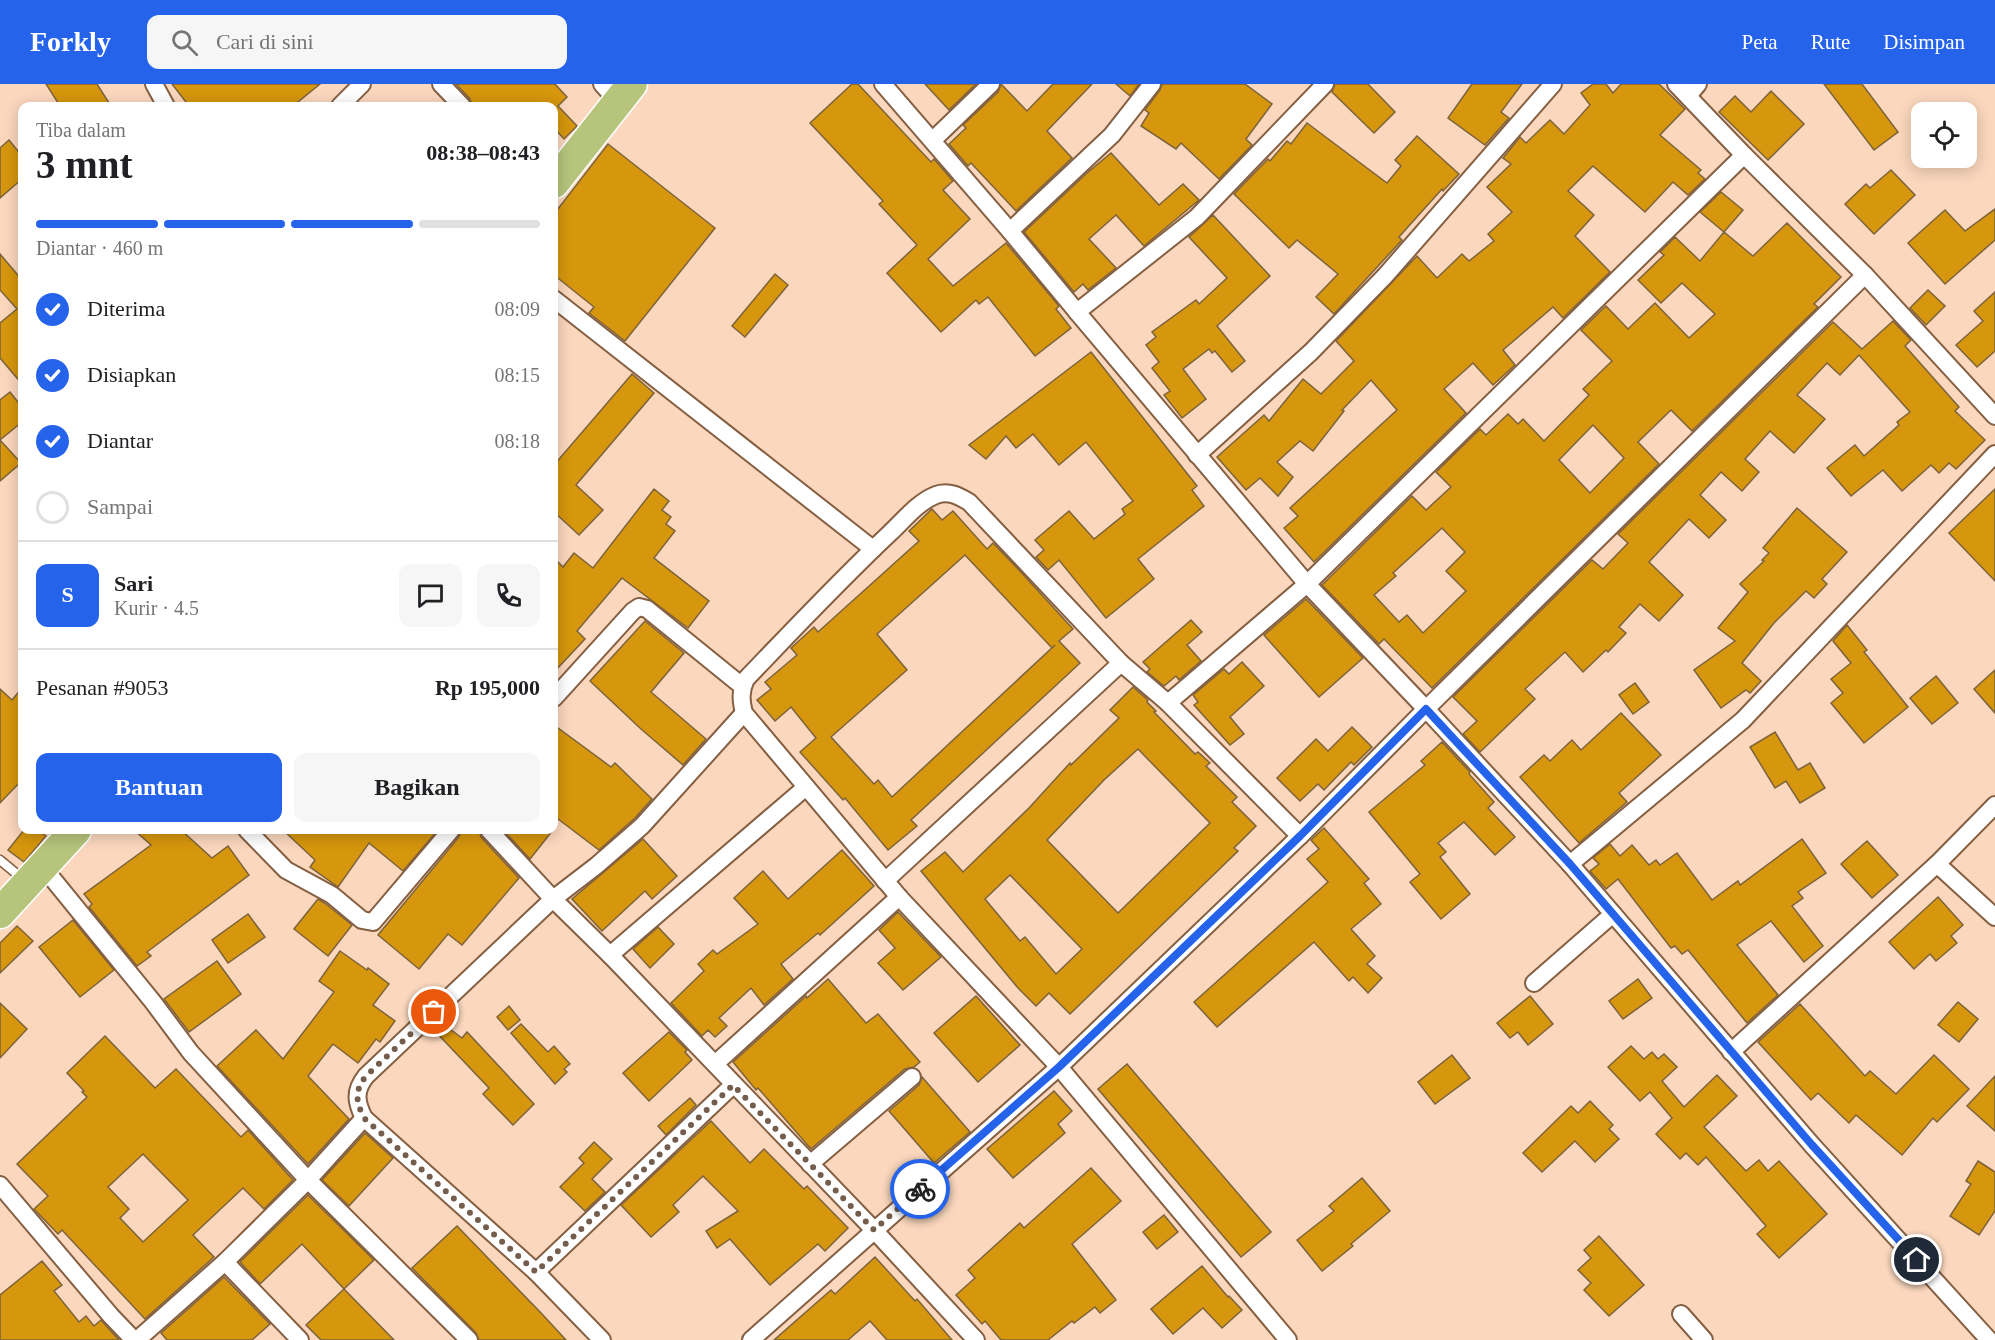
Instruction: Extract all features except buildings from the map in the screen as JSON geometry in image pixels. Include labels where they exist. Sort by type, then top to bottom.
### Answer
[{"type":"highway","points":[[558,177],[617,90]]},
{"type":"highway","points":[[0,913],[72,834]]},
{"type":"street","points":[[154,84],[164,102]]},
{"type":"street","points":[[344,102],[362,84]]},
{"type":"street","points":[[441,84],[458,102]]},
{"type":"street","points":[[884,84],[1307,584],[1570,864],[1812,1145],[1989,1340]]},
{"type":"street","points":[[933,140],[991,84]]},
{"type":"street","points":[[1010,231],[1112,135],[1152,84]]},
{"type":"street","points":[[1077,312],[1197,217],[1325,84]]},
{"type":"street","points":[[1197,455],[1311,352],[1385,276],[1553,84]]},
{"type":"street","points":[[1687,88],[1744,155],[1865,275],[1995,416]]},
{"type":"street","points":[[1168,703],[1307,584],[1744,155]]},
{"type":"street","points":[[751,1340],[1059,1067],[1300,836],[1865,275]]},
{"type":"street","points":[[558,302],[873,549]]},
{"type":"street","points":[[1570,864],[1743,720],[1995,454]]},
{"type":"street","points":[[1288,1340],[1059,1067],[899,897],[744,713],[741,701],[742,686],[746,679],[873,549],[924,501],[937,494],[949,493],[969,502],[1121,663],[1168,703],[1300,836]]},
{"type":"street","points":[[558,694],[633,610],[639,607],[647,609],[742,686]]},
{"type":"street","points":[[885,881],[1121,663]]},
{"type":"street","points":[[602,1340],[536,1272],[364,1118],[357,1098],[359,1085],[553,899],[642,826],[744,713]]},
{"type":"street","points":[[610,955],[806,787]]},
{"type":"street","points":[[1731,1052],[1937,864],[1995,805]]},
{"type":"street","points":[[250,834],[286,870],[332,895],[362,920],[373,922],[448,834]]},
{"type":"street","points":[[493,834],[874,1230],[974,1339]]},
{"type":"street","points":[[1937,864],[1995,917]]},
{"type":"street","points":[[35,875],[153,1002],[191,1053],[308,1180],[469,1340]]},
{"type":"street","points":[[715,1064],[899,897]]},
{"type":"street","points":[[1534,983],[1613,914]]},
{"type":"street","points":[[810,1164],[912,1077]]},
{"type":"street","points":[[536,1272],[733,1085]]},
{"type":"street","points":[[0,1185],[111,1316],[135,1340],[225,1262],[308,1180],[364,1118]]},
{"type":"street","points":[[225,1262],[300,1340]]},
{"type":"street","points":[[1681,1314],[1704,1340]]},
{"type":"lane","points":[[0,860],[35,875]]},
{"type":"way so far","points":[[434,1012],[366,1076],[357,1092],[358,1106],[364,1118],[536,1272],[733,1085],[874,1230],[920,1189]]},
{"type":"route","points":[[920,1189],[1059,1067],[1300,836],[1426,709],[1570,864],[1812,1145],[1917,1260]]}]
